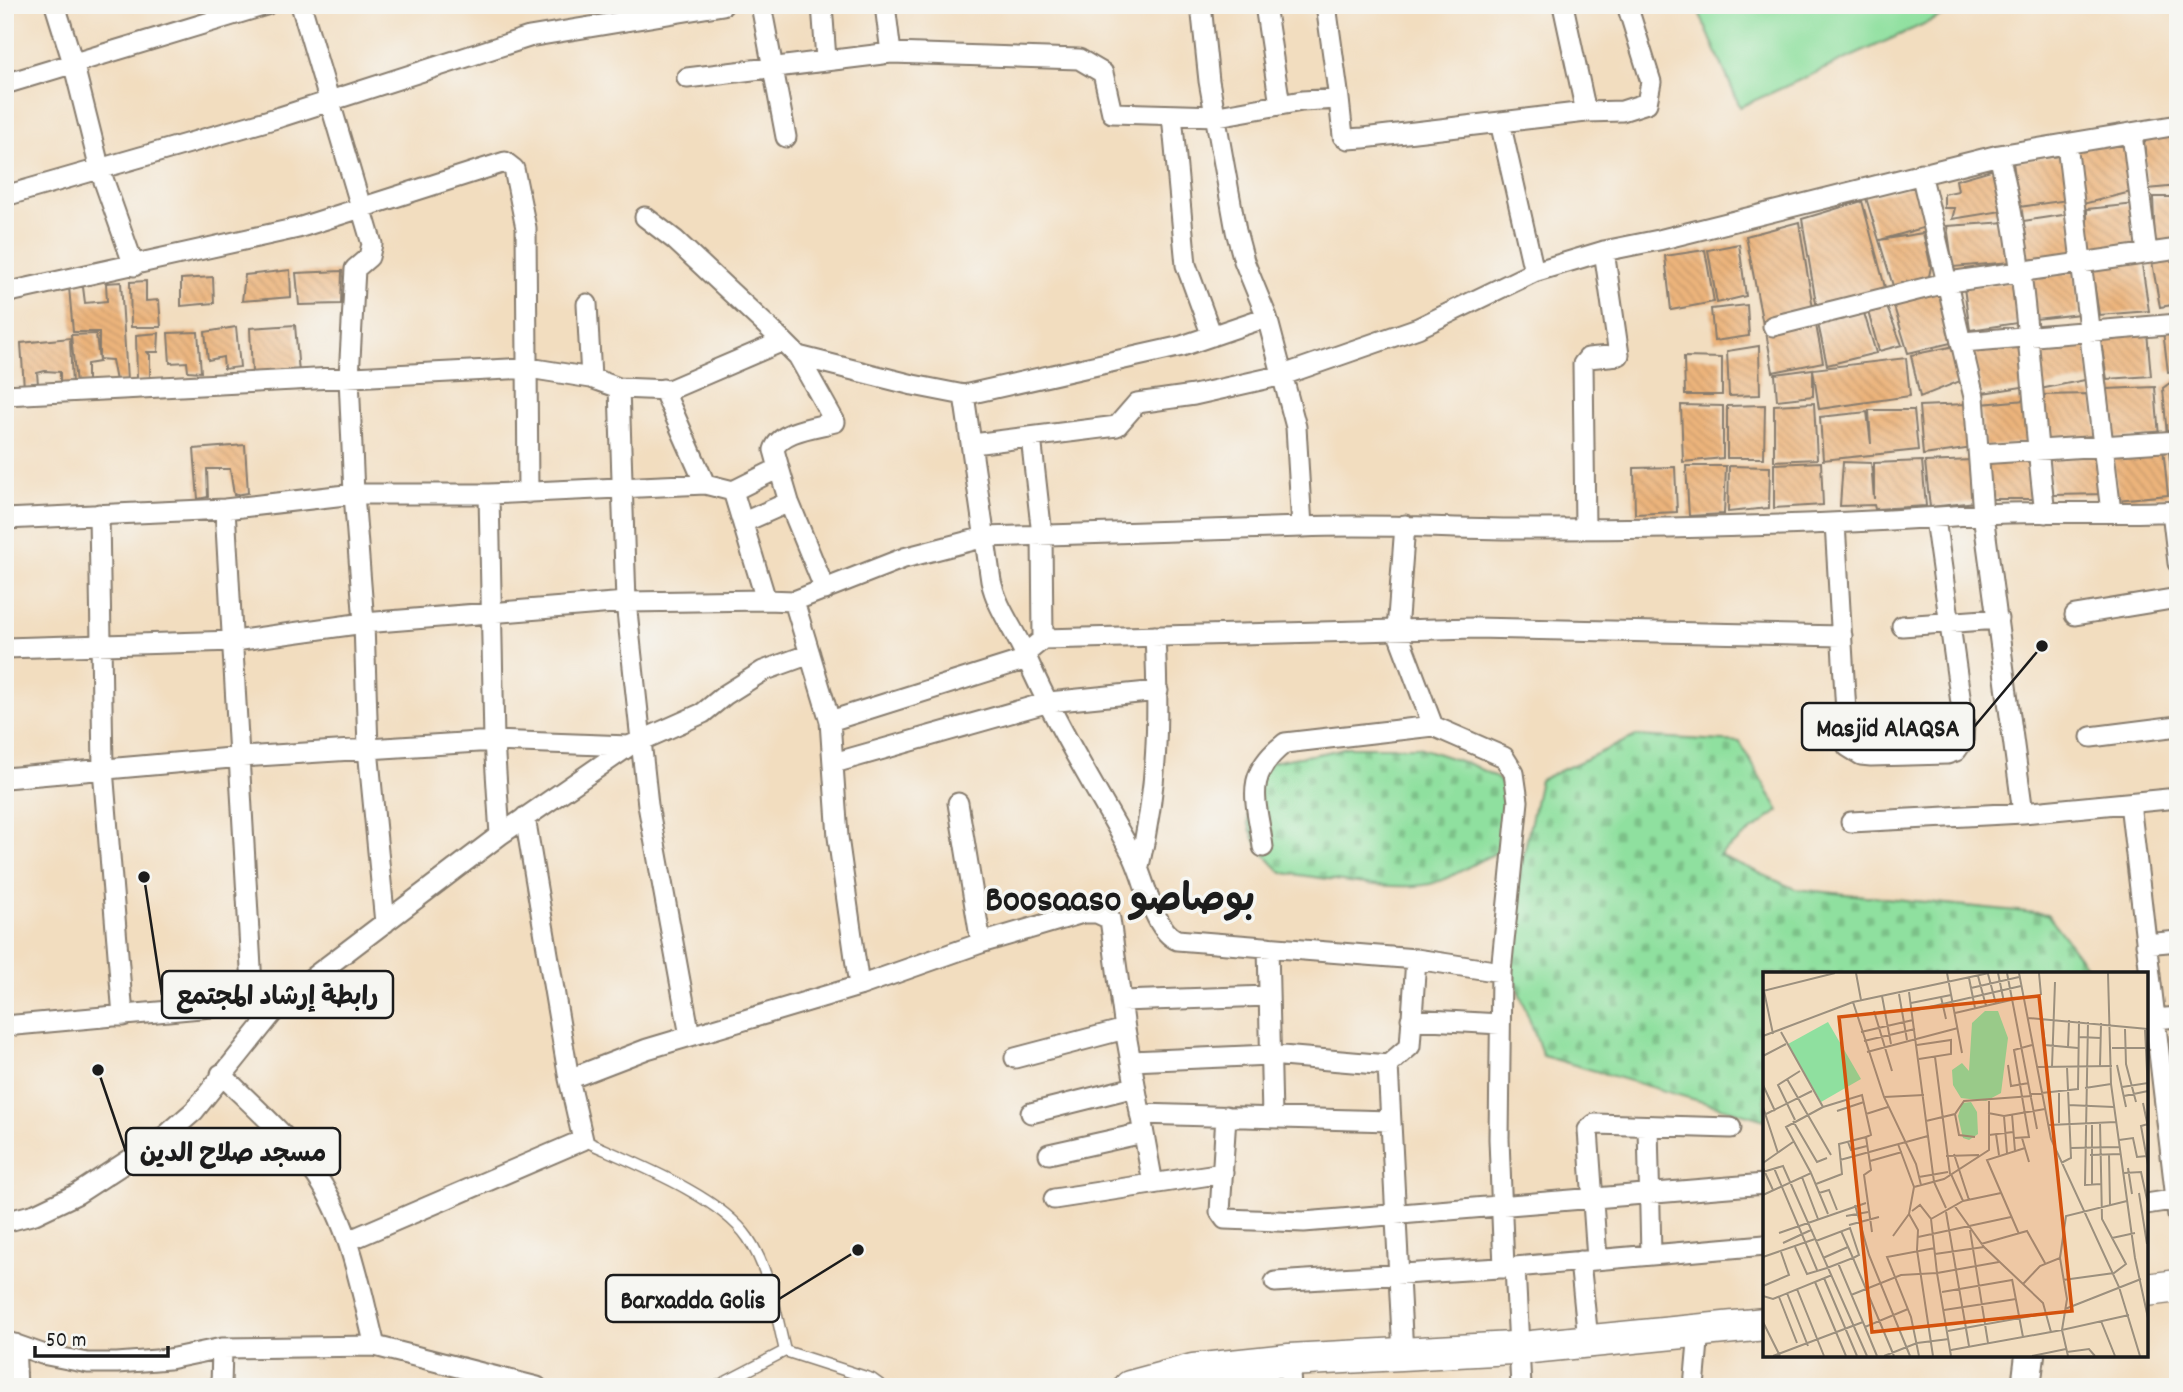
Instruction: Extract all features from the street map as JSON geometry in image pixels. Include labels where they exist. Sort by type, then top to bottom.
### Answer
[{"type":"main road","points":[[2148,1290],[2178,1286]]},
{"type":"main road","points":[[1130,1387],[1192,1379],[1290,1373],[1403,1354],[1521,1347],[1763,1324]]},
{"type":"street","points":[[55,5],[74,66],[100,170],[134,266]]},
{"type":"street","points":[[5,84],[74,66],[266,5]]},
{"type":"street","points":[[301,5],[363,208],[371,252],[355,269],[353,276],[349,377],[354,494],[364,623],[368,749],[385,923]]},
{"type":"street","points":[[5,196],[329,101],[529,37],[723,5]]},
{"type":"street","points":[[761,5],[786,137]]},
{"type":"street","points":[[822,5],[826,59]]},
{"type":"street","points":[[885,5],[891,53]]},
{"type":"street","points":[[1201,5],[1209,80],[1236,231],[1244,261],[1267,317],[1296,427],[1302,527]]},
{"type":"street","points":[[1265,5],[1280,105]]},
{"type":"street","points":[[1326,5],[1341,127],[1343,136],[1348,139],[1634,108],[1647,103],[1651,95],[1651,82],[1627,5]]},
{"type":"street","points":[[1563,5],[1586,112]]},
{"type":"street","points":[[687,78],[891,53],[1079,59],[1103,74],[1112,113],[1217,116],[1280,105],[1339,99]]},
{"type":"street","points":[[1172,115],[1186,265],[1212,336]]},
{"type":"street","points":[[1500,122],[1534,272]]},
{"type":"street","points":[[973,444],[1117,426],[1137,403],[1194,396],[1283,375],[1418,328],[1534,272],[1604,251],[1659,240],[1999,155],[2178,125]]},
{"type":"street","points":[[2132,134],[2147,253]]},
{"type":"street","points":[[2067,144],[2111,512]]},
{"type":"street","points":[[1999,155],[2009,195],[2021,271],[2045,513]]},
{"type":"street","points":[[5,293],[298,228],[499,162],[511,164],[526,228],[528,492]]},
{"type":"street","points":[[1922,173],[1975,397],[1983,514],[2023,813]]},
{"type":"street","points":[[645,217],[675,240],[798,356],[835,422],[792,434],[776,444],[774,450],[789,502],[825,590]]},
{"type":"street","points":[[1773,326],[1949,282],[2178,249]]},
{"type":"street","points":[[1585,528],[1583,364],[1588,358],[1619,355],[1604,251]]},
{"type":"street","points":[[587,304],[591,378]]},
{"type":"street","points":[[798,356],[964,395],[1108,364],[1212,336],[1267,317]]},
{"type":"street","points":[[1963,342],[2178,324]]},
{"type":"street","points":[[5,395],[529,368],[591,378],[619,387],[663,389],[783,341]]},
{"type":"street","points":[[619,387],[626,602],[636,743],[690,1036]]},
{"type":"street","points":[[663,389],[705,484]]},
{"type":"street","points":[[964,395],[992,586],[1049,702],[1139,866],[1160,925],[1167,936],[1177,940],[1416,959],[1501,972]]},
{"type":"street","points":[[830,721],[1026,657],[1043,639],[1042,535],[1031,437]]},
{"type":"street","points":[[1980,454],[2178,440]]},
{"type":"street","points":[[5,519],[225,509],[354,494],[489,494],[705,484],[733,491],[779,468]]},
{"type":"street","points":[[733,491],[766,600]]},
{"type":"street","points":[[489,494],[494,741],[500,835]]},
{"type":"street","points":[[744,522],[789,502]]},
{"type":"street","points":[[225,509],[242,757],[253,1003]]},
{"type":"street","points":[[5,648],[100,643],[235,641],[364,623],[626,602],[794,601],[904,558],[985,537],[1405,525],[1585,528],[1835,523],[1983,514],[2175,511],[2178,563]]},
{"type":"street","points":[[99,514],[103,769],[123,1016]]},
{"type":"street","points":[[1835,523],[1849,747],[1861,755],[1871,756],[1947,754],[1956,751],[1963,741],[1964,724],[1935,519]]},
{"type":"street","points":[[1405,525],[1397,631],[1433,726]]},
{"type":"street","points":[[2075,615],[2178,598]]},
{"type":"street","points":[[794,601],[830,721],[838,837],[859,986]]},
{"type":"street","points":[[1902,626],[1998,619]]},
{"type":"street","points":[[1043,639],[1547,629],[1842,636]]},
{"type":"street","points":[[1139,866],[1152,811],[1158,739],[1155,636]]},
{"type":"street","points":[[5,1222],[34,1214],[77,1194],[163,1138],[194,1111],[221,1074],[284,1000],[525,817],[636,743],[703,713],[725,695],[763,671],[810,654]]},
{"type":"street","points":[[834,763],[1049,702],[1158,691]]},
{"type":"street","points":[[1263,847],[1254,782],[1268,756],[1285,743],[1433,726],[1504,757],[1514,773],[1518,823],[1501,972],[1499,1139],[1503,1203],[1521,1347],[1521,1387]]},
{"type":"street","points":[[2091,737],[2178,726]]},
{"type":"street","points":[[5,778],[242,757],[494,741],[636,743]]},
{"type":"street","points":[[1851,822],[2023,813],[2178,798]]},
{"type":"street","points":[[958,803],[981,943]]},
{"type":"street","points":[[2130,803],[2155,1019],[2170,1088],[2177,1205],[2148,1204]]},
{"type":"street","points":[[348,1241],[583,1140],[569,1079],[525,817]]},
{"type":"street","points":[[569,1079],[690,1036],[859,986],[981,943],[1083,913],[1097,913],[1110,919],[1125,1029],[1153,1184]]},
{"type":"street","points":[[2146,944],[2178,941]]},
{"type":"street","points":[[1268,947],[1272,1117]]},
{"type":"street","points":[[1131,1061],[1270,1055],[1388,1065],[1410,1046],[1416,959]]},
{"type":"street","points":[[1121,1000],[1269,996]]},
{"type":"street","points":[[5,1026],[284,1000]]},
{"type":"street","points":[[2155,1019],[2178,1017]]},
{"type":"street","points":[[1411,1019],[1500,1024]]},
{"type":"street","points":[[1015,1058],[1125,1029]]},
{"type":"street","points":[[1388,1065],[1403,1354]]},
{"type":"street","points":[[221,1074],[313,1170],[332,1201],[348,1241],[375,1346]]},
{"type":"street","points":[[1031,1113],[1135,1087]]},
{"type":"street","points":[[1049,1154],[1142,1123],[1226,1116],[1391,1121]]},
{"type":"street","points":[[1226,1116],[1220,1212],[1225,1219],[1304,1222],[1595,1195],[1763,1184]]},
{"type":"street","points":[[1588,1340],[1589,1260],[1595,1195],[1588,1130],[1595,1124],[1731,1128]]},
{"type":"street","points":[[1648,1127],[1651,1255]]},
{"type":"street","points":[[1054,1199],[1223,1173]]},
{"type":"street","points":[[1275,1282],[1510,1267],[1763,1244]]},
{"type":"street","points":[[1693,1387],[1699,1331]]},
{"type":"street","points":[[17,1387],[10,1342],[88,1363],[169,1359],[222,1348],[375,1346],[537,1387]]},
{"type":"street","points":[[221,1387],[222,1348]]},
{"type":"street","points":[[2026,1387],[2030,1357]]},
{"type":"lane","points":[[583,1140],[665,1178],[731,1217],[750,1240],[767,1282],[785,1351]]},
{"type":"lane","points":[[716,1387],[785,1351],[872,1379],[883,1387]]},
{"type":"green space","points":[[1696,5],[1966,5],[1740,107]]},
{"type":"green space","points":[[1636,736],[1740,742],[1779,811],[1719,855],[1795,889],[2047,914],[2090,972],[1763,972],[1763,1119],[1543,1056],[1503,949],[1540,780]]},
{"type":"green space","points":[[1347,747],[1418,747],[1472,765],[1494,776],[1502,783],[1510,802],[1504,850],[1440,881],[1414,886],[1377,885],[1283,873],[1260,848],[1249,826],[1249,806],[1265,764]]},
{"type":"building","points":[[2178,134],[2178,186],[2148,189],[2144,139]]},
{"type":"building","points":[[2131,144],[2135,191],[2079,205],[2076,148]]},
{"type":"building","points":[[2067,155],[2068,200],[2019,207],[2013,162]]},
{"type":"building","points":[[1998,168],[2002,211],[1952,219],[1955,208],[1944,208],[1944,194],[1958,191],[1956,180]]},
{"type":"building","points":[[1915,186],[1926,227],[1880,240],[1923,233],[1931,267],[1928,281],[1894,289],[1866,198]]},
{"type":"building","points":[[2153,197],[2178,197],[2178,241],[2155,244]]},
{"type":"building","points":[[1862,201],[1886,291],[1817,309],[1802,219]]},
{"type":"building","points":[[2136,204],[2140,247],[2087,256],[2087,209]]},
{"type":"building","points":[[2070,214],[2076,255],[2028,260],[2023,221]]},
{"type":"building","points":[[1799,222],[1813,308],[1763,325],[1746,236]]},
{"type":"building","points":[[2007,222],[2011,262],[1953,267],[1947,226]]},
{"type":"building","points":[[1739,244],[1746,296],[1717,303],[1708,250]]},
{"type":"building","points":[[1705,250],[1714,302],[1671,310],[1665,256]]},
{"type":"building","points":[[2141,258],[2149,311],[2099,315],[2091,264]]},
{"type":"building","points":[[2178,258],[2178,304],[2160,307],[2152,262]]},
{"type":"building","points":[[290,270],[291,297],[242,301],[245,275]]},
{"type":"building","points":[[342,271],[341,304],[299,305],[296,273]]},
{"type":"building","points":[[2075,272],[2079,314],[2027,320],[2024,280]]},
{"type":"building","points":[[213,277],[214,303],[181,306],[181,279]]},
{"type":"building","points":[[146,281],[146,301],[159,300],[161,327],[131,327],[130,282]]},
{"type":"building","points":[[121,282],[127,380],[116,381],[112,360],[99,359],[99,332],[73,332],[69,287],[83,287],[85,303],[107,301],[106,283]]},
{"type":"building","points":[[2014,282],[2017,323],[1970,330],[1964,288]]},
{"type":"building","points":[[1944,288],[1955,342],[1908,353],[1892,300]]},
{"type":"building","points":[[1884,300],[1902,345],[1879,351],[1867,308]]},
{"type":"building","points":[[1747,305],[1749,336],[1714,341],[1711,309]]},
{"type":"building","points":[[1864,313],[1876,353],[1827,365],[1817,319]]},
{"type":"building","points":[[1815,320],[1823,362],[1773,372],[1766,332]]},
{"type":"building","points":[[295,325],[299,373],[252,373],[250,328]]},
{"type":"building","points":[[236,327],[240,367],[224,369],[223,357],[208,360],[205,332]]},
{"type":"building","points":[[2178,329],[2178,371],[2168,372],[2163,331]]},
{"type":"building","points":[[198,332],[201,372],[188,371],[187,362],[170,363],[168,333]]},
{"type":"building","points":[[2147,332],[2151,376],[2107,379],[2100,337]]},
{"type":"building","points":[[159,333],[158,352],[147,352],[150,355],[150,378],[137,378],[136,335]]},
{"type":"building","points":[[96,334],[99,362],[87,364],[87,382],[76,384],[71,335]]},
{"type":"building","points":[[70,338],[72,386],[60,385],[60,372],[45,371],[37,373],[38,384],[24,388],[21,343]]},
{"type":"building","points":[[2086,340],[2090,379],[2040,389],[2034,344]]},
{"type":"building","points":[[11,342],[11,391],[5,390],[5,343]]},
{"type":"building","points":[[2024,345],[2029,386],[1982,393],[1973,351]]},
{"type":"building","points":[[1759,346],[1760,395],[1729,396],[1727,351]]},
{"type":"building","points":[[1955,346],[1963,380],[1920,397],[1911,355]]},
{"type":"building","points":[[1684,357],[1722,358],[1722,395],[1685,395]]},
{"type":"building","points":[[1906,358],[1910,396],[1819,409],[1813,369]]},
{"type":"building","points":[[1813,369],[1813,396],[1777,400],[1775,374]]},
{"type":"building","points":[[2178,377],[2178,436],[2167,437],[2163,388]]},
{"type":"building","points":[[2155,387],[2159,437],[2111,438],[2106,389]]},
{"type":"building","points":[[2092,394],[2098,440],[2047,442],[2040,395]]},
{"type":"building","points":[[2026,400],[2030,442],[1984,447],[1981,404]]},
{"type":"building","points":[[1814,403],[1817,459],[1774,461],[1774,405]]},
{"type":"building","points":[[1967,404],[1973,448],[1923,455],[1919,406]]},
{"type":"building","points":[[1681,405],[1723,406],[1723,458],[1683,462]]},
{"type":"building","points":[[1765,405],[1764,458],[1727,458],[1727,406]]},
{"type":"building","points":[[1869,410],[1914,410],[1918,450],[1823,460],[1820,417],[1867,412],[1871,444]]},
{"type":"building","points":[[245,445],[248,493],[234,495],[230,469],[207,469],[208,497],[198,499],[194,449]]},
{"type":"building","points":[[2163,448],[2168,495],[2117,500],[2113,451]]},
{"type":"building","points":[[2178,451],[2178,499],[2174,500],[2169,452]]},
{"type":"building","points":[[2102,452],[2105,494],[2053,495],[2048,454]]},
{"type":"building","points":[[2036,457],[2036,499],[1986,499],[1985,458]]},
{"type":"building","points":[[1972,460],[1976,502],[1930,507],[1925,462]]},
{"type":"building","points":[[1922,461],[1926,506],[1875,509],[1874,505],[1840,506],[1843,462],[1871,463],[1874,499],[1874,463]]},
{"type":"building","points":[[1821,462],[1823,505],[1774,508],[1774,464]]},
{"type":"building","points":[[1686,466],[1726,466],[1724,514],[1689,516]]},
{"type":"building","points":[[1729,466],[1770,467],[1769,508],[1728,512]]},
{"type":"building","points":[[1675,467],[1677,512],[1635,514],[1634,468]]},
{"type":"place","name":"Masjid AlAQSA","points":[[2042,646]]},
{"type":"place","name":"رابطة إرشاد المجتمع","points":[[144,877]]},
{"type":"place","name":"مسجد صلاح الدين","points":[[98,1070]]},
{"type":"place","name":"Barxadda Golis","points":[[858,1250]]},
{"type":"district","name":"Boosaaso بوصاصو","points":[[1120,902]]}]
